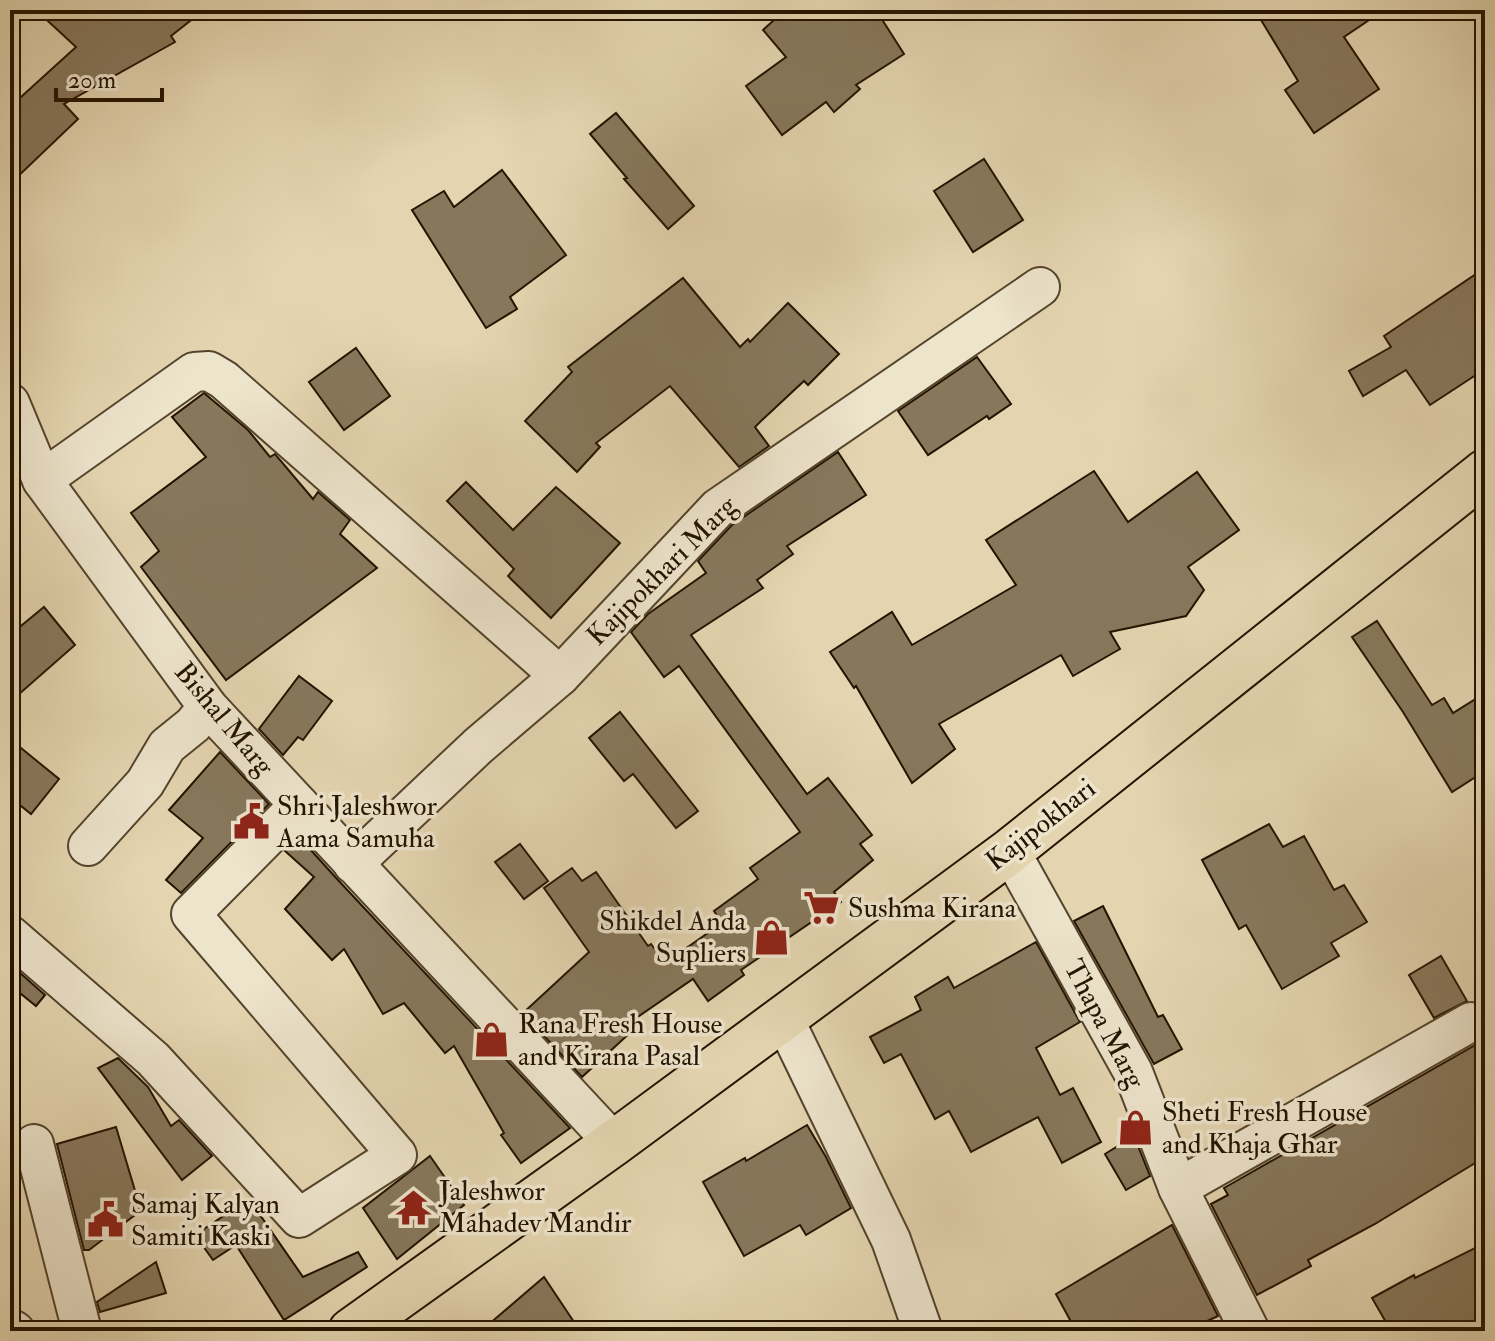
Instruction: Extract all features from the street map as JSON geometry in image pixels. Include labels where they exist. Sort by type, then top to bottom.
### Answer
[{"type":"main road","name":"Kajipokhari","points":[[351,1331],[614,1143],[1010,851],[1485,472]]},
{"type":"street","name":"Kajipokhari Marg","points":[[353,864],[478,746],[560,676],[718,508],[1040,287]]},
{"type":"street","points":[[42,480],[194,372],[209,371],[224,380],[560,676]]},
{"type":"street","name":"Bishal Marg","points":[[10,403],[42,480],[208,707],[614,1143]]},
{"type":"street","points":[[88,846],[145,783],[167,746],[193,725],[208,707]]},
{"type":"street","points":[[10,935],[153,1059],[299,1218],[397,1155],[191,914],[299,805]]},
{"type":"street","name":"Thapa Marg","points":[[1010,851],[1133,1072],[1178,1188],[1250,1331]]},
{"type":"street","points":[[784,1019],[891,1240],[923,1331]]},
{"type":"street","points":[[1178,1188],[1471,1022]]},
{"type":"street","points":[[34,1144],[82,1331]]},
{"type":"building","points":[[36,10],[204,10],[171,36],[175,42],[64,104],[78,119],[10,184],[10,107],[76,47]]},
{"type":"building","points":[[785,10],[876,10],[904,54],[856,85],[860,89],[834,112],[826,102],[782,135],[746,86],[786,57],[763,30]]},
{"type":"building","points":[[1255,10],[1384,10],[1344,37],[1379,89],[1314,133],[1285,90],[1298,81]]},
{"type":"building","points":[[616,113],[694,206],[668,229],[590,134]]},
{"type":"building","points":[[984,159],[1023,220],[973,252],[934,191]]},
{"type":"building","points":[[502,170],[566,255],[510,297],[517,309],[486,328],[412,210],[444,191],[454,207]]},
{"type":"building","points":[[1485,268],[1485,369],[1430,405],[1406,370],[1363,396],[1349,371],[1391,347],[1384,336]]},
{"type":"building","points":[[683,278],[740,347],[748,339],[750,342],[788,303],[839,354],[808,385],[804,381],[755,427],[769,446],[739,467],[670,386],[596,443],[600,447],[577,472],[525,421],[572,372],[568,367]]},
{"type":"building","points":[[356,348],[390,396],[344,430],[309,382]]},
{"type":"building","points":[[977,357],[1011,404],[928,455],[898,411]]},
{"type":"building","points":[[204,393],[248,430],[270,457],[275,454],[313,499],[318,492],[350,520],[340,534],[377,568],[226,680],[141,567],[159,551],[131,513],[206,457],[172,417]]},
{"type":"building","points":[[838,452],[866,495],[787,546],[793,554],[757,580],[763,588],[691,635],[807,794],[828,778],[872,835],[860,844],[873,860],[834,892],[841,902],[741,970],[744,975],[708,1001],[693,979],[626,1025],[632,1031],[582,1077],[523,1013],[589,952],[544,888],[572,868],[582,881],[596,872],[648,946],[651,944],[665,963],[722,923],[714,911],[758,879],[750,868],[800,832],[679,666],[664,677],[631,632],[648,614],[706,573],[698,561],[732,525]]},
{"type":"building","points":[[1094,471],[1128,522],[1197,472],[1239,530],[1188,567],[1204,590],[1186,616],[1110,632],[1120,649],[1073,676],[1061,655],[939,724],[955,749],[912,783],[856,686],[854,688],[830,652],[892,612],[912,645],[1016,585],[986,540]]},
{"type":"building","points":[[466,482],[513,530],[556,487],[620,543],[551,618],[508,576],[514,569],[447,501]]},
{"type":"building","points":[[44,607],[75,645],[10,702],[10,635]]},
{"type":"building","points":[[1377,621],[1432,705],[1444,698],[1453,713],[1485,693],[1485,771],[1452,792],[1352,637]]},
{"type":"building","points":[[299,676],[332,701],[303,740],[298,737],[283,755],[259,729]]},
{"type":"building","points":[[620,712],[698,811],[676,828],[633,774],[624,781],[589,738]]},
{"type":"building","points":[[10,739],[59,779],[31,814],[10,797]]},
{"type":"building","points":[[220,752],[269,804],[181,893],[166,880],[203,838],[169,810]]},
{"type":"building","points":[[1269,824],[1283,847],[1304,836],[1334,890],[1344,885],[1367,922],[1331,943],[1339,956],[1282,989],[1246,925],[1239,929],[1202,860]]},
{"type":"building","points":[[299,837],[570,1128],[521,1163],[501,1135],[504,1133],[454,1046],[445,1053],[404,1003],[383,1014],[344,949],[332,960],[285,909],[314,877],[285,851]]},
{"type":"building","points":[[520,844],[548,881],[524,899],[495,862]]},
{"type":"building","points":[[1103,906],[1158,1017],[1163,1015],[1182,1049],[1154,1064],[1074,921]]},
{"type":"building","points":[[1036,942],[1080,1022],[1036,1048],[1060,1095],[1073,1088],[1101,1142],[1062,1163],[1038,1117],[971,1152],[949,1111],[935,1119],[901,1054],[884,1063],[870,1037],[921,1010],[915,997],[948,977],[954,988]]},
{"type":"building","points":[[1441,956],[1467,1001],[1434,1018],[1409,975]]},
{"type":"building","points":[[10,964],[45,995],[36,1006],[10,985]]},
{"type":"building","points":[[1479,1043],[1485,1055],[1485,1157],[1375,1224],[1308,1260],[1311,1266],[1257,1295],[1211,1204],[1228,1195],[1224,1188]]},
{"type":"building","points":[[118,1058],[148,1087],[171,1126],[179,1120],[212,1156],[182,1180],[98,1068]]},
{"type":"building","points":[[807,1125],[851,1208],[806,1235],[800,1225],[744,1256],[703,1182]]},
{"type":"building","points":[[116,1127],[139,1212],[89,1250],[84,1250],[57,1144]]},
{"type":"building","points":[[1134,1136],[1150,1176],[1126,1190],[1105,1154]]},
{"type":"building","name":"Jaleshwor Mahadev Mandir","points":[[430,1156],[464,1205],[397,1259],[363,1208]]},
{"type":"building","points":[[249,1199],[303,1277],[358,1252],[367,1267],[284,1320],[236,1245],[213,1260],[195,1235]]},
{"type":"building","points":[[1172,1225],[1218,1316],[1205,1322],[1210,1331],[1076,1331],[1056,1294]]},
{"type":"building","points":[[1485,1243],[1485,1331],[1391,1331],[1372,1298]]},
{"type":"building","points":[[156,1262],[166,1293],[100,1312],[97,1302]]},
{"type":"building","points":[[544,1277],[580,1331],[481,1331]]},
{"type":"place","name":"Shri Jaleshwor Aama Samuha","points":[[251,822]]},
{"type":"place","name":"Sushma Kirana","points":[[822,908]]},
{"type":"place","name":"Shikdel Anda Supliers","points":[[772,937]]},
{"type":"place","name":"Rana Fresh House and Kirana Pasal","points":[[492,1040]]},
{"type":"place","name":"Sheti Fresh House and Khaja Ghar","points":[[1136,1128]]},
{"type":"place","name":"Jaleshwor Mahadev Mandir","points":[[413,1207]]},
{"type":"place","name":"Samaj Kalyan Samiti Kaski","points":[[105,1220]]}]
